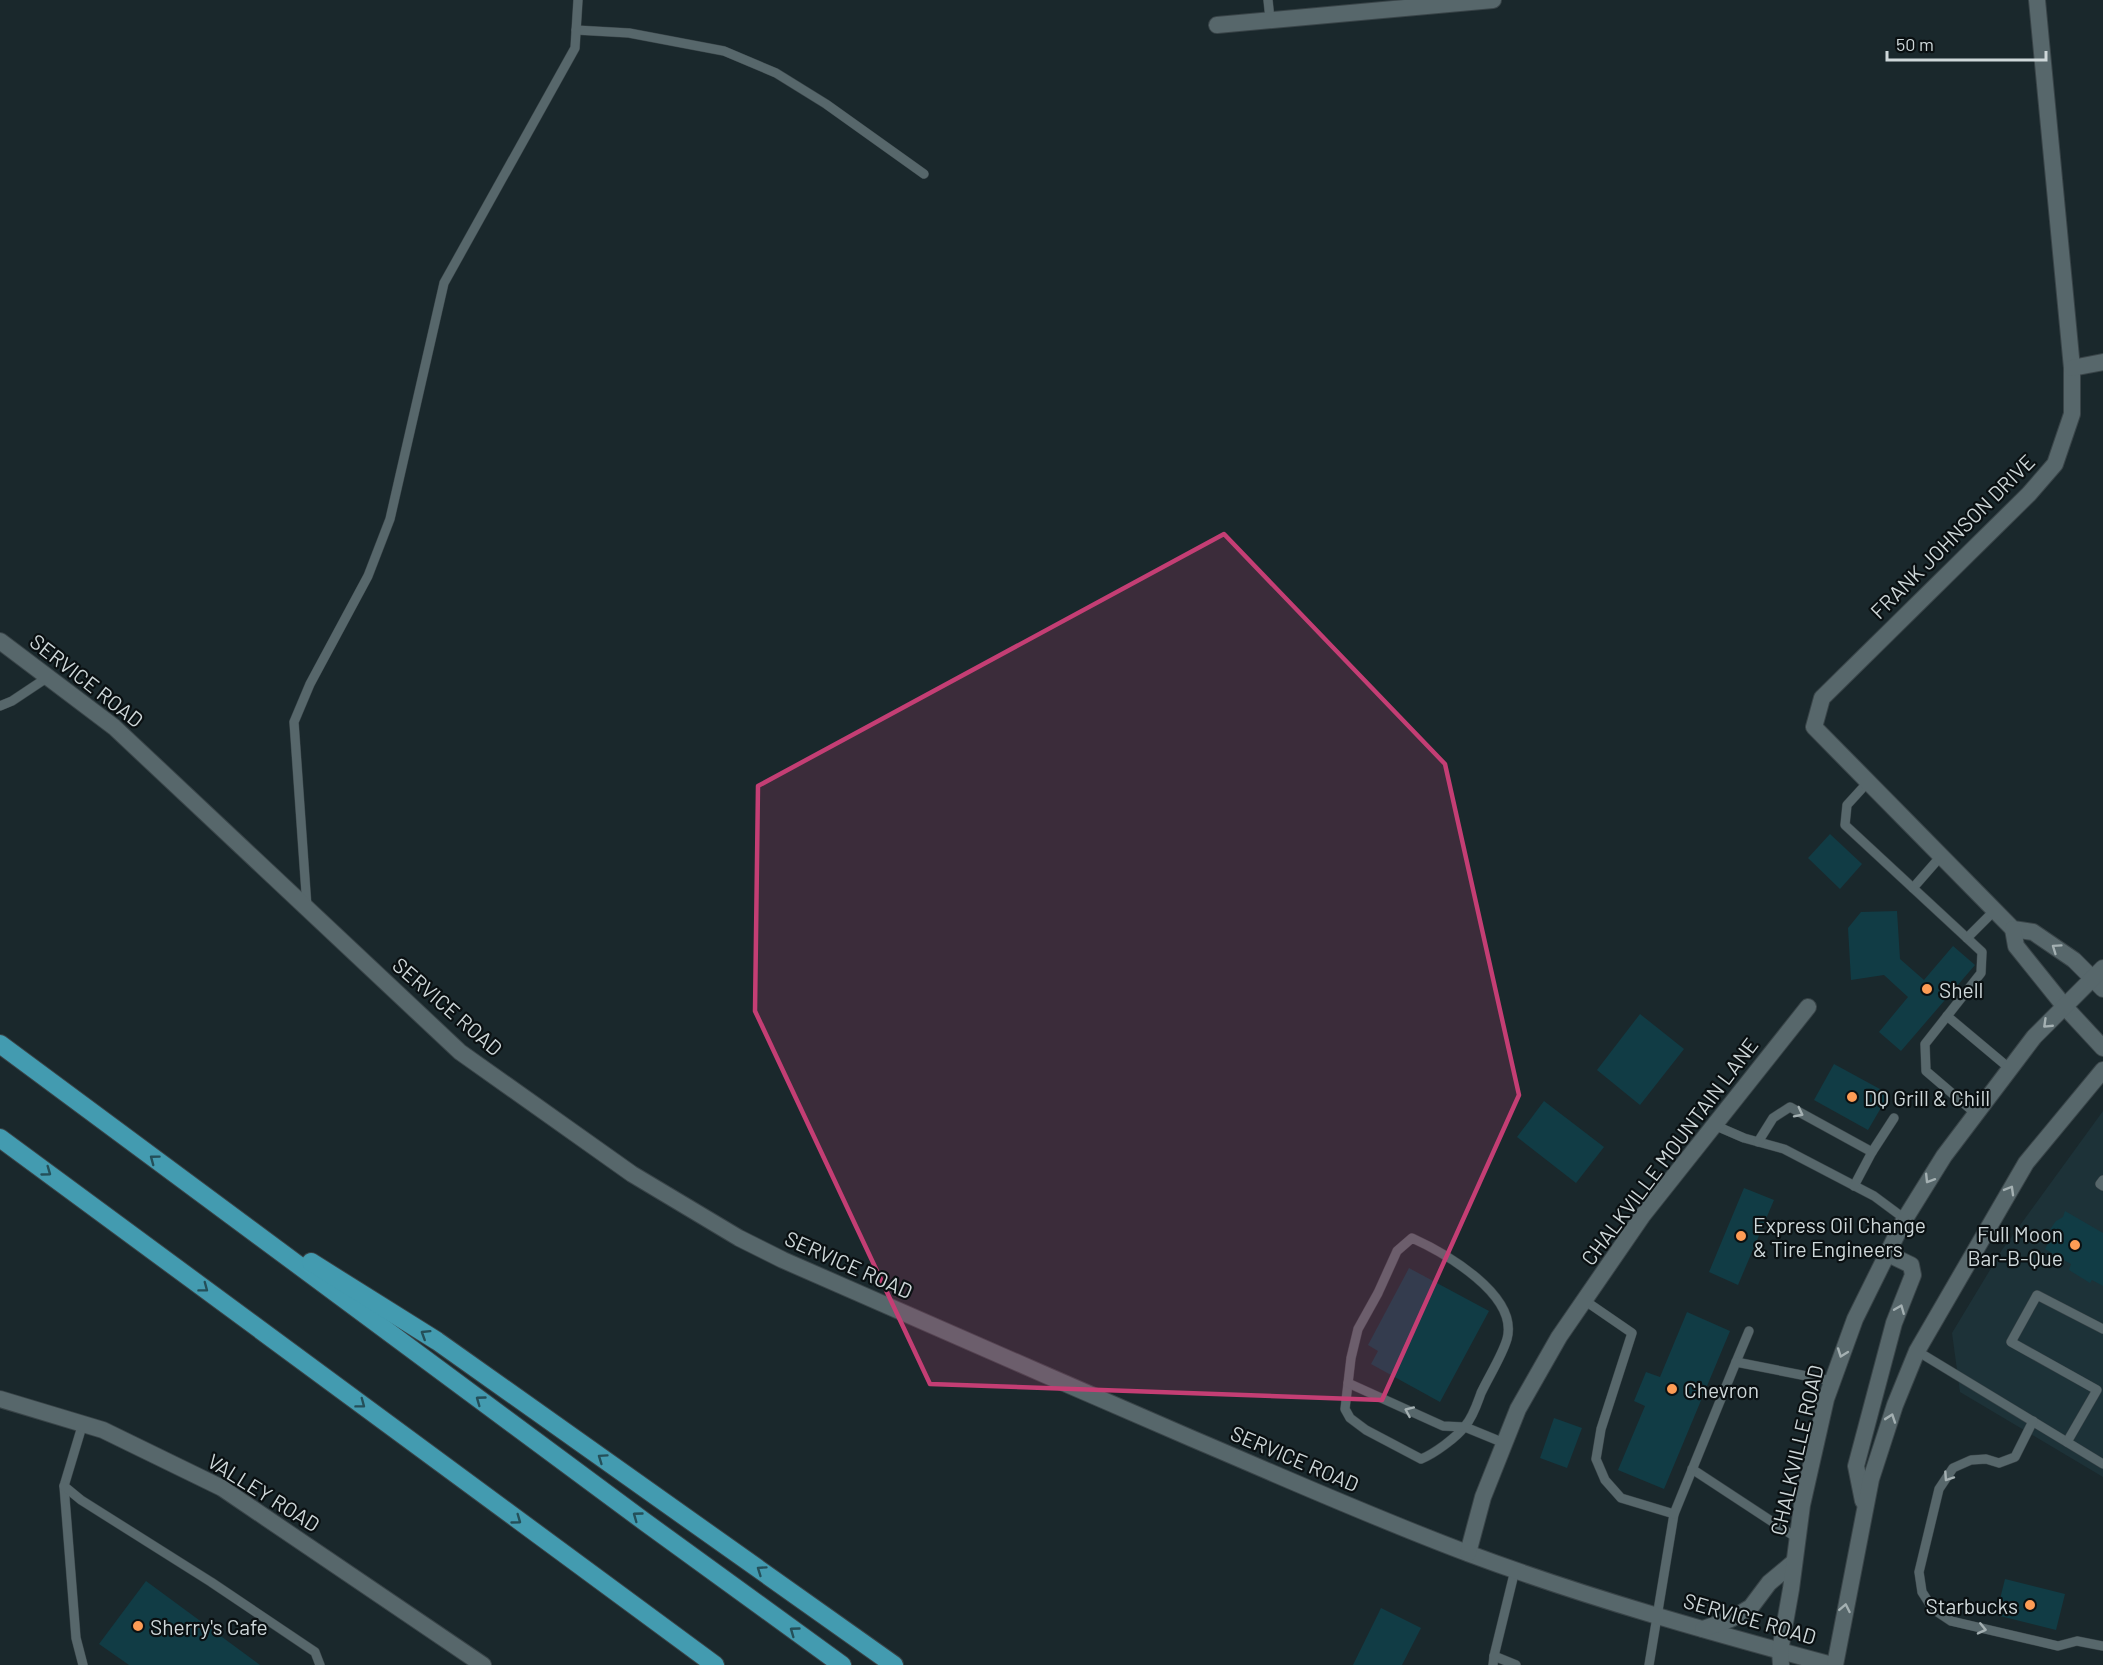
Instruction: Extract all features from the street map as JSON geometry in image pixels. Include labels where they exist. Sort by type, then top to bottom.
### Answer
[{"type":"highway","points":[[0,1044],[842,1665]]},
{"type":"highway","points":[[0,1138],[715,1665]]},
{"type":"highway","points":[[187,1183],[437,1341],[894,1665]]},
{"type":"street","points":[[1217,25],[1493,0]]},
{"type":"street","name":"FRANK JOHNSON DRIVE","points":[[2037,0],[2072,368],[2072,414],[2055,464],[2030,494],[1822,698],[1814,727],[2013,929],[2033,932],[2099,979]]},
{"type":"street","points":[[2072,368],[2103,363]]},
{"type":"street","name":"SERVICE ROAD","points":[[0,641],[114,727],[460,1052],[632,1174],[739,1238],[783,1260],[1348,1506],[1468,1553],[1703,1629],[1781,1658],[1833,1665]]},
{"type":"street","name":"FRANK JOHNSON DRIVE","points":[[2013,929],[2016,946],[2065,1007],[2103,1048]]},
{"type":"street","name":"CHALKVILLE ROAD","points":[[1781,1658],[1802,1505],[1832,1381],[1855,1319],[1886,1253],[1944,1156],[2034,1037],[2099,979]]},
{"type":"street","name":"CHALKVILLE MOUNTAIN LANE","points":[[1468,1553],[1482,1497],[1518,1409],[1559,1336],[1643,1215],[1808,1007]]},
{"type":"street","points":[[1833,1665],[1870,1479],[1917,1351],[2026,1163],[2103,1070]]},
{"type":"street","points":[[1865,1507],[1856,1466],[1894,1323],[1913,1275],[1911,1265],[1886,1253]]},
{"type":"street","name":"VALLEY ROAD","points":[[0,1399],[103,1430],[222,1488],[483,1665]]},
{"type":"street","points":[[1703,1629],[1731,1619],[1751,1607],[1769,1583],[1794,1562]]},
{"type":"lane","points":[[308,909],[294,722],[310,684],[368,576],[390,519],[444,283],[575,48],[578,0]]},
{"type":"lane","points":[[1268,0],[1270,20]]},
{"type":"lane","points":[[576,30],[629,33],[724,51],[776,73],[826,104],[924,174]]},
{"type":"lane","points":[[0,705],[12,701],[48,677]]},
{"type":"lane","points":[[1868,782],[1847,805],[1845,825],[1982,952],[1981,973],[1925,1044],[1926,1071],[1975,1113]]},
{"type":"lane","points":[[1913,888],[1941,856]]},
{"type":"lane","points":[[1967,938],[1994,911]]},
{"type":"lane","points":[[1947,1016],[2009,1068]]},
{"type":"lane","points":[[1758,1142],[1773,1118],[1790,1107],[1872,1152]]},
{"type":"lane","points":[[1854,1186],[1894,1118]]},
{"type":"lane","points":[[1714,1125],[1758,1142],[1784,1149],[1874,1196],[1905,1219]]},
{"type":"lane","points":[[1412,1238],[1457,1262],[1482,1282],[1497,1300],[1507,1322],[1507,1338],[1465,1427],[1430,1456],[1421,1459],[1366,1430],[1350,1419],[1345,1408],[1351,1358],[1358,1329],[1397,1251],[1412,1238]]},
{"type":"lane","points":[[2097,1390],[2011,1342],[2037,1295],[2103,1329]]},
{"type":"lane","points":[[1584,1300],[1632,1333],[1600,1429],[1596,1459],[1605,1480],[1621,1498],[1674,1514]]},
{"type":"lane","points":[[1649,1665],[1674,1514],[1749,1331]]},
{"type":"lane","points":[[1917,1351],[2103,1464]]},
{"type":"lane","points":[[1736,1362],[1832,1381]]},
{"type":"lane","points":[[2067,1442],[2103,1380]]},
{"type":"lane","points":[[1348,1383],[1443,1425],[1465,1427],[1504,1443]]},
{"type":"lane","points":[[2033,1421],[2015,1457],[2000,1463],[1986,1459],[1962,1464],[1953,1468],[1939,1489],[1919,1572],[1922,1593],[1933,1609],[1951,1621],[2058,1646],[2077,1641],[2103,1646]]},
{"type":"lane","points":[[83,1423],[64,1486],[76,1638],[83,1665]]},
{"type":"lane","points":[[1692,1468],[1797,1538]]},
{"type":"lane","points":[[64,1486],[81,1500],[211,1582],[315,1652],[320,1665]]},
{"type":"lane","points":[[1515,1570],[1494,1660],[1516,1665]]},
{"type":"highlighted area","points":[[1224,534],[1445,764],[1519,1095],[1382,1400],[930,1384],[755,1011],[758,786]]},
{"type":"shaded area","points":[[2103,1111],[2103,1477],[1960,1392],[1952,1333],[2002,1250]]},
{"type":"building","points":[[1830,834],[1862,864],[1840,889],[1808,858]]},
{"type":"building","name":"Shell","points":[[1897,911],[1900,959],[1924,980],[1953,946],[1975,965],[1901,1051],[1879,1032],[1908,997],[1884,975],[1851,980],[1848,928],[1861,912]]},
{"type":"building","points":[[1640,1014],[1684,1049],[1640,1105],[1597,1070]]},
{"type":"building","name":"DQ Grill & Chill","points":[[1834,1064],[1889,1094],[1868,1130],[1814,1100]]},
{"type":"building","points":[[1544,1101],[1604,1147],[1576,1183],[1517,1137]]},
{"type":"building","name":"Express Oil Change & Tire Engineers","points":[[1744,1188],[1774,1200],[1738,1285],[1709,1272]]},
{"type":"building","name":"Full Moon Bar-B-Que","points":[[2065,1211],[2103,1233],[2103,1286],[2092,1280],[2090,1283],[2069,1270],[2071,1264],[2045,1249],[2049,1242],[2051,1228],[2063,1217]]},
{"type":"building","points":[[1409,1268],[1489,1311],[1440,1402],[1371,1364],[1378,1351],[1368,1345]]},
{"type":"building","name":"Chevron","points":[[1687,1312],[1730,1331],[1664,1489],[1618,1470],[1645,1406],[1634,1401],[1646,1372],[1660,1377]]},
{"type":"building","points":[[1554,1418],[1582,1428],[1567,1468],[1540,1458]]},
{"type":"building","name":"Starbucks","points":[[2005,1579],[2065,1594],[2056,1630],[1996,1615]]},
{"type":"building","points":[[146,1581],[260,1665],[129,1665],[99,1644]]},
{"type":"building","points":[[1381,1608],[1421,1628],[1402,1665],[1353,1665]]},
{"type":"place","name":"Shell","points":[[1927,989]]},
{"type":"place","name":"DQ Grill & Chill","points":[[1852,1097]]},
{"type":"place","name":"Express Oil Change & Tire Engineers","points":[[1741,1236]]},
{"type":"place","name":"Full Moon Bar-B-Que","points":[[2075,1245]]},
{"type":"place","name":"Chevron","points":[[1672,1389]]},
{"type":"place","name":"Starbucks","points":[[2030,1605]]},
{"type":"place","name":"Sherry's Cafe","points":[[138,1626]]}]
